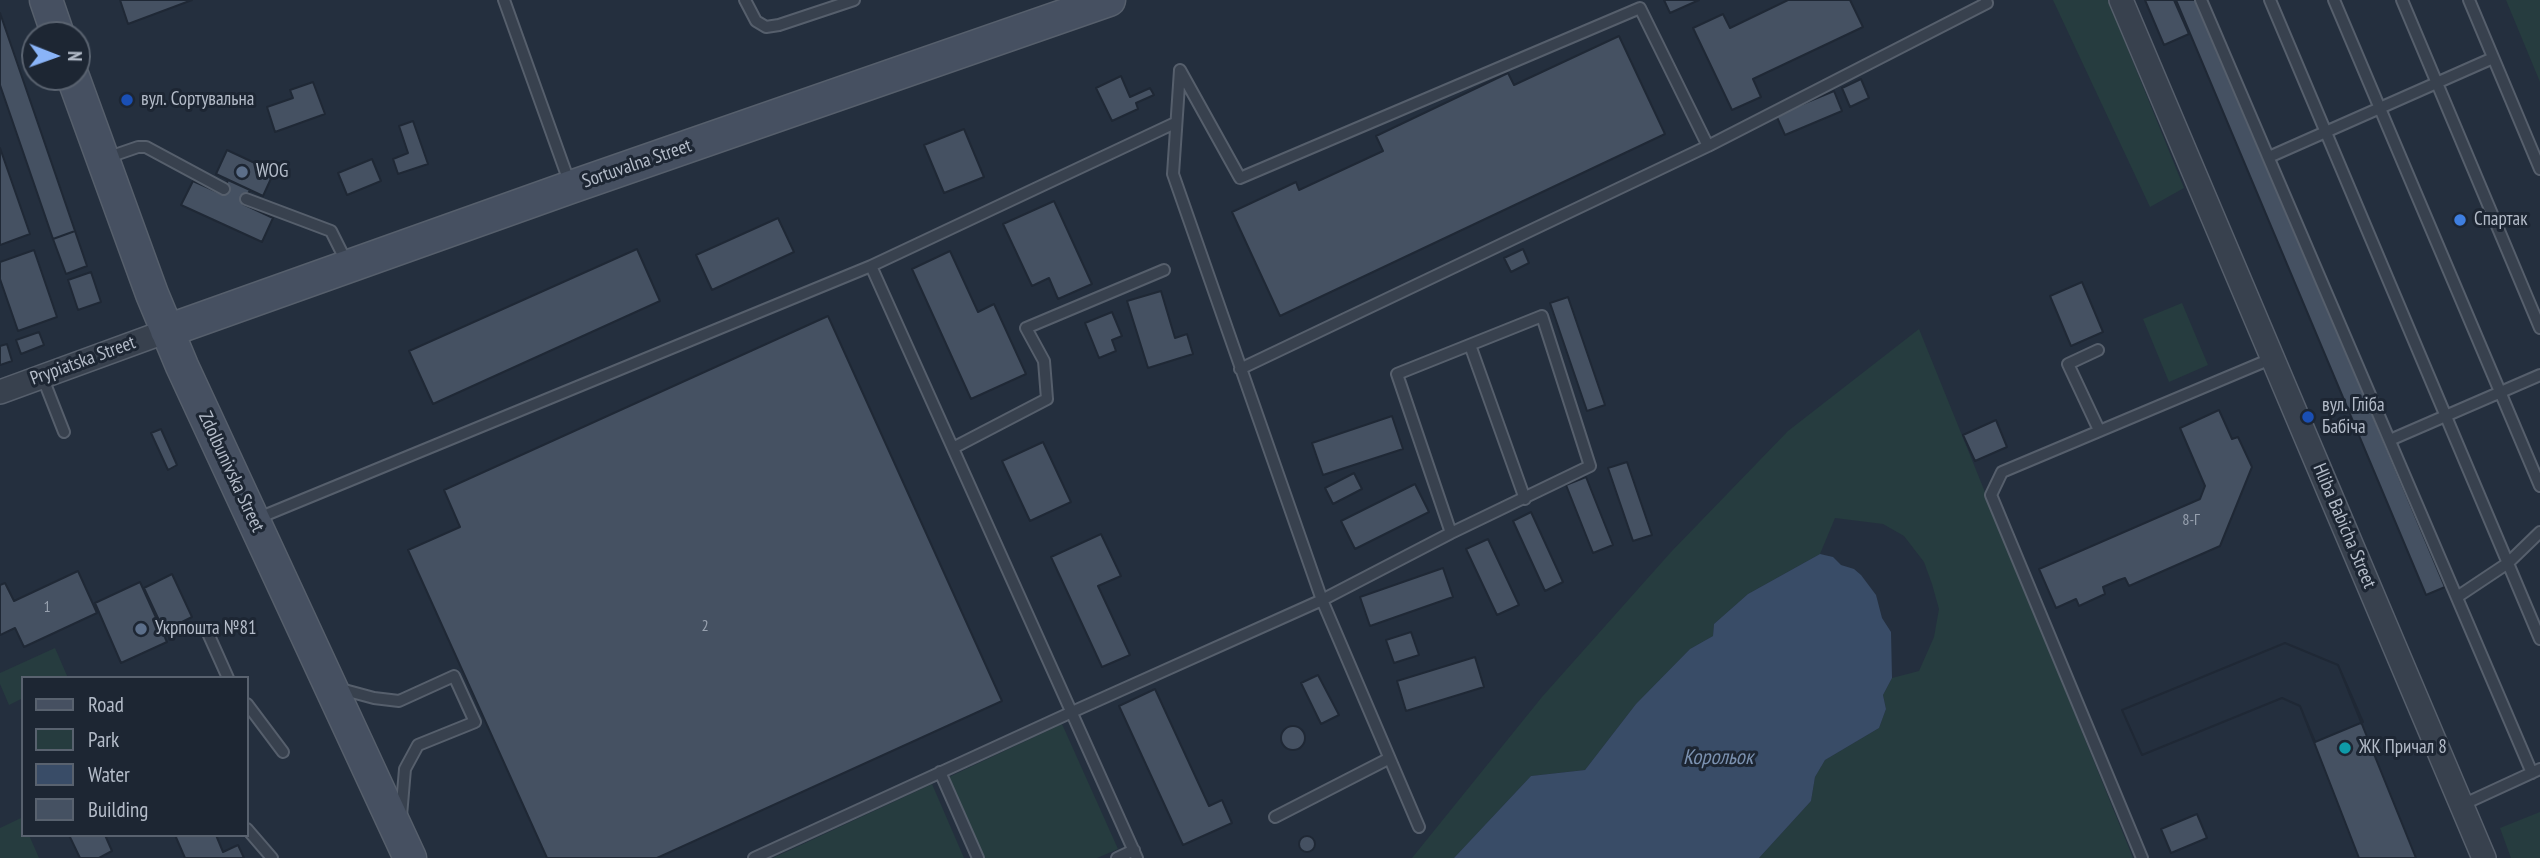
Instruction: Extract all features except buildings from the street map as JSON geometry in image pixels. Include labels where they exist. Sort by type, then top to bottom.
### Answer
[{"type":"street","points":[[46,0],[53,21]]},
{"type":"street","name":"Sortuvalna Street","points":[[167,331],[1109,0]]},
{"type":"street","name":"Hliba Babicha Street","points":[[2121,0],[2484,858]]},
{"type":"street","name":"Zdolbunivska Street","points":[[78,91],[167,331],[405,846]]},
{"type":"street","name":"Prypiatska Street","points":[[0,392],[167,331]]},
{"type":"lane","points":[[504,0],[571,187]]},
{"type":"lane","points":[[745,0],[756,21],[766,27],[779,26],[854,0]]},
{"type":"lane","points":[[1240,369],[1707,146],[1987,3],[1986,0]]},
{"type":"lane","points":[[2202,0],[2457,597],[2536,771],[2462,805]]},
{"type":"lane","points":[[2270,0],[2540,639]]},
{"type":"lane","points":[[2334,0],[2540,486]]},
{"type":"lane","points":[[2402,0],[2540,328]]},
{"type":"lane","points":[[2469,0],[2540,169]]},
{"type":"lane","points":[[1419,827],[1322,600],[1174,174],[1180,70],[1240,178],[1640,8],[1707,146]]},
{"type":"lane","points":[[2269,157],[2493,58]]},
{"type":"lane","points":[[253,520],[871,266],[1175,123]]},
{"type":"lane","points":[[103,159],[138,147],[146,147],[224,189]]},
{"type":"lane","points":[[246,199],[331,231],[349,267]]},
{"type":"lane","points":[[871,266],[1135,854],[1117,858]]},
{"type":"lane","points":[[953,448],[1046,400],[1044,361],[1026,328],[1164,270]]},
{"type":"lane","points":[[754,858],[1322,600],[1451,533],[1590,467],[1542,316],[1397,374],[1451,533]]},
{"type":"lane","points":[[1471,345],[1525,499]]},
{"type":"lane","points":[[2098,350],[2068,364],[2099,430]]},
{"type":"lane","points":[[2142,858],[1991,495],[2003,472],[2273,358]]},
{"type":"lane","points":[[2390,440],[2540,375]]},
{"type":"lane","points":[[42,376],[64,432]]},
{"type":"lane","points":[[2457,597],[2508,563],[2540,532]]},
{"type":"lane","points":[[207,631],[227,676]]},
{"type":"lane","points":[[331,687],[374,698],[399,701],[454,676],[475,722],[418,745],[405,768],[405,846]]},
{"type":"lane","points":[[248,705],[283,752]]},
{"type":"lane","points":[[1275,817],[1388,759]]},
{"type":"lane","points":[[940,772],[978,858]]},
{"type":"lane","points":[[248,830],[272,858]]},
{"type":"green space","points":[[2053,0],[2108,0],[2184,188],[2150,207]]},
{"type":"green space","points":[[2506,0],[2540,0],[2540,82]]},
{"type":"green space","points":[[2182,303],[2208,365],[2169,382],[2143,319]]},
{"type":"green space","points":[[1919,329],[2133,858],[1759,858],[1811,801],[1815,777],[1825,760],[1879,728],[1886,709],[1883,695],[1892,678],[1919,671],[1934,637],[1939,609],[1932,584],[1924,562],[1904,536],[1883,524],[1835,518],[1820,554],[1748,594],[1714,624],[1713,636],[1690,649],[1636,704],[1585,770],[1531,776],[1454,858],[1412,858],[1542,697],[1671,552],[1788,431]]},
{"type":"green space","points":[[55,648],[67,676],[21,676],[21,699],[9,705],[0,684],[0,673]]},
{"type":"green space","points":[[1062,724],[1118,849],[1097,858],[984,858],[949,777]]},
{"type":"green space","points":[[932,784],[964,858],[773,858]]},
{"type":"green space","points":[[2540,812],[2540,858],[2511,858],[2500,828]]},
{"type":"green space","points":[[21,818],[21,837],[30,837],[39,858],[0,858],[0,828]]},
{"type":"water","name":"Корольок","points":[[1820,554],[1833,557],[1841,565],[1854,569],[1876,595],[1882,618],[1891,632],[1892,678],[1883,695],[1886,709],[1879,728],[1825,760],[1815,777],[1811,801],[1759,858],[1454,858],[1531,776],[1585,770],[1636,704],[1690,649],[1713,636],[1714,624],[1748,594]]},
{"type":"place","name":"вул. Сортувальна","points":[[127,100]]},
{"type":"place","name":"WOG","points":[[242,172]]},
{"type":"place","name":"Спартак","points":[[2460,220]]},
{"type":"place","name":"вул. Гліба Бабіча","points":[[2308,417]]},
{"type":"place","name":"Укрпошта №81","points":[[141,629]]},
{"type":"place","name":"ЖК Причал 8","points":[[2345,748]]}]
